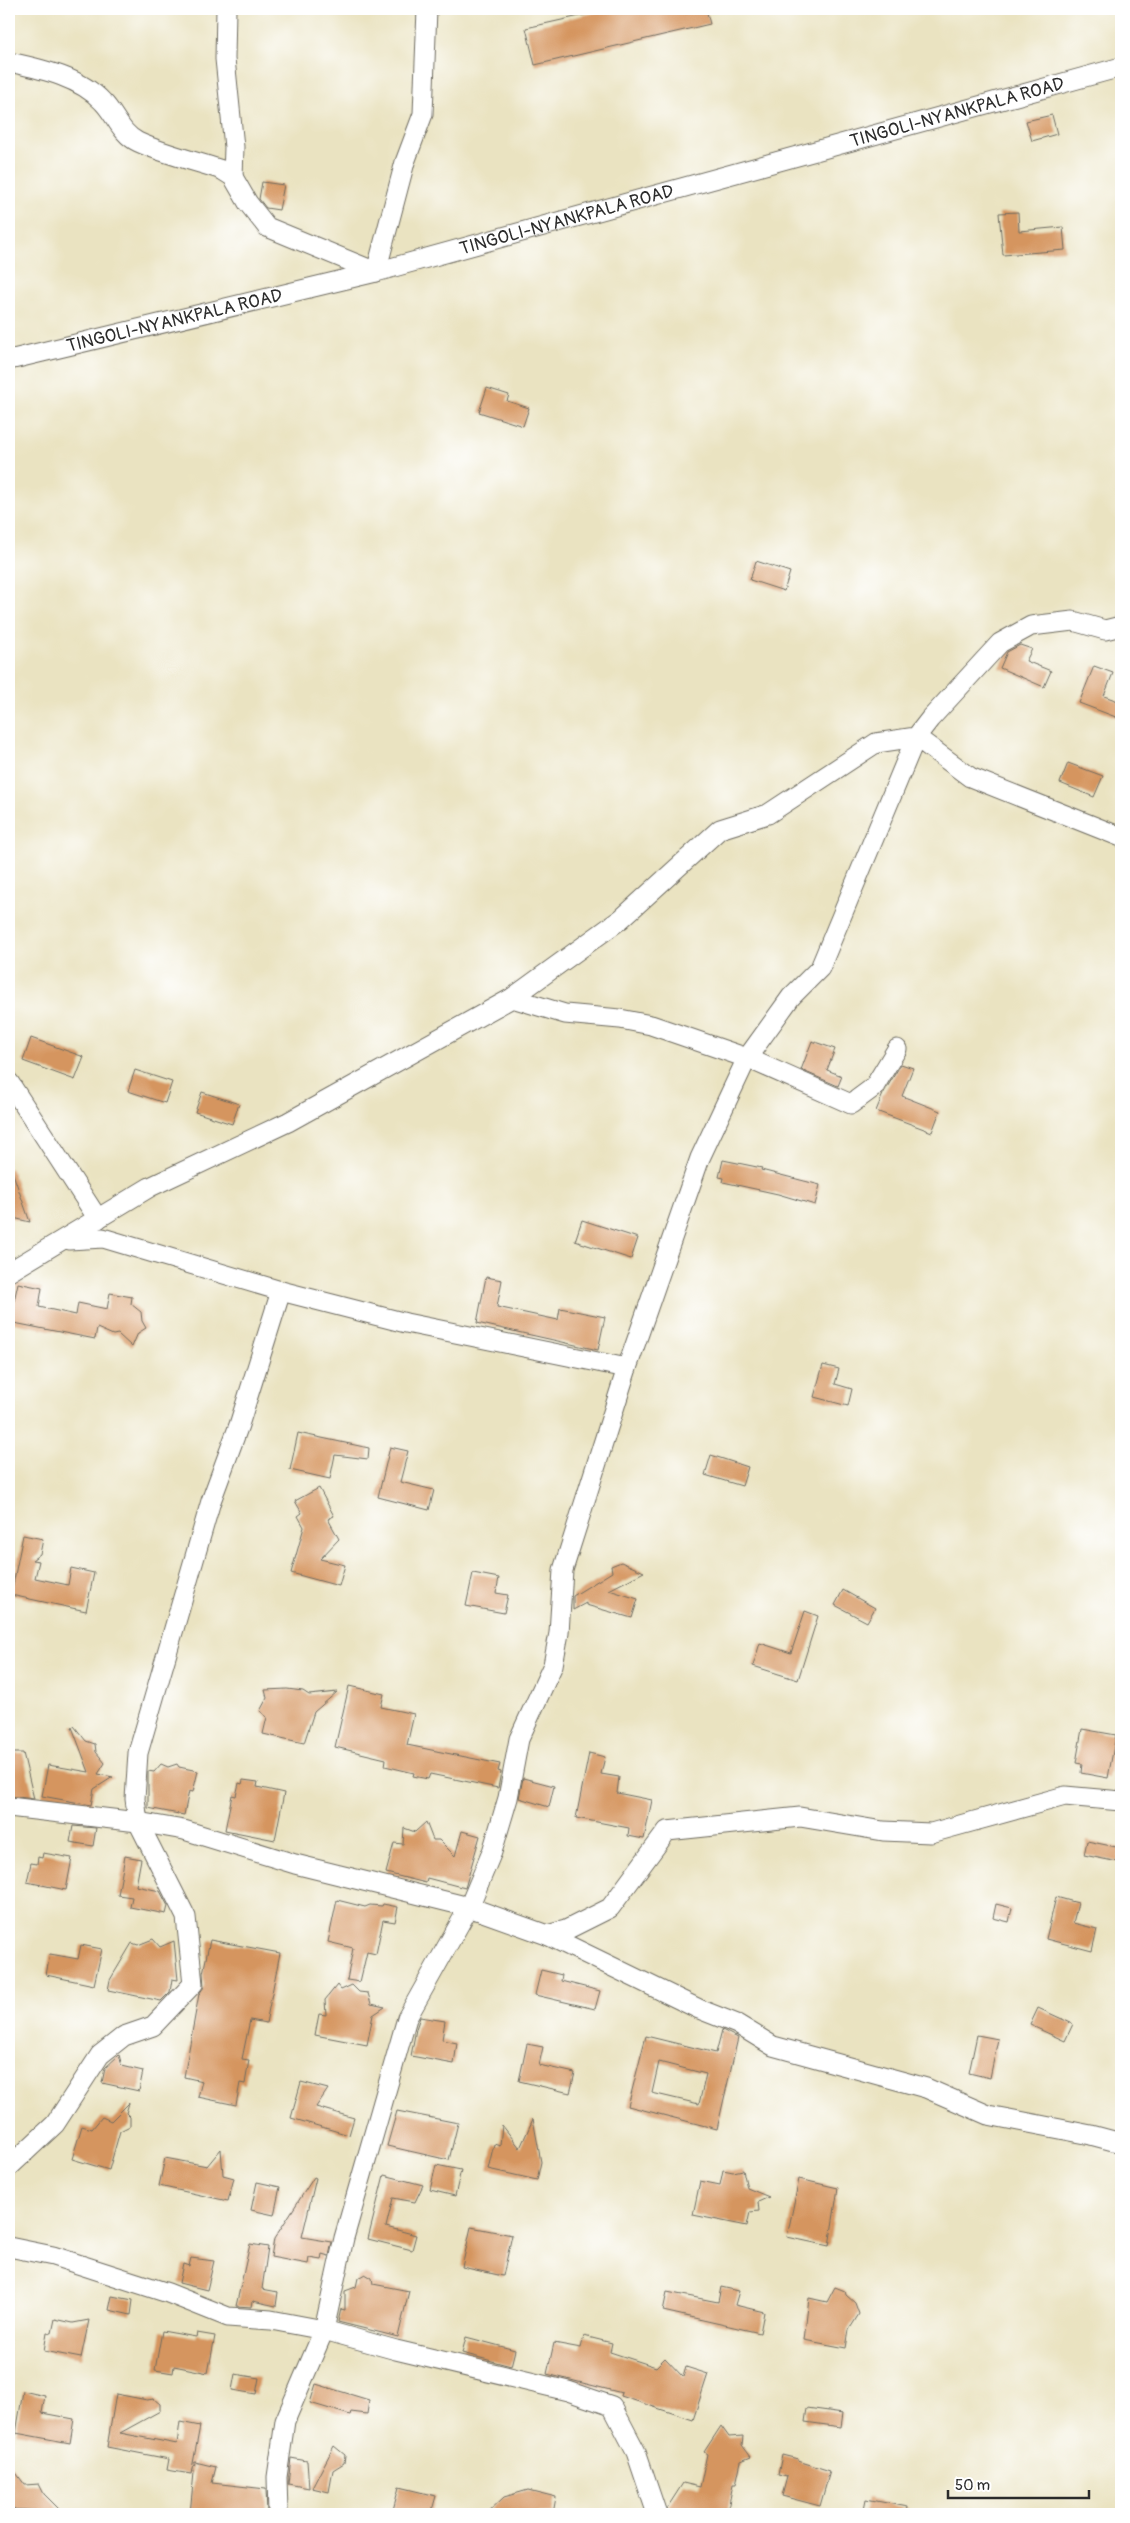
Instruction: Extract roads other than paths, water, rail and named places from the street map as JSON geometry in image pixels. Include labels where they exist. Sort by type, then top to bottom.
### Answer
[{"type":"street","points":[[226,9],[225,59],[234,147],[233,177]]},
{"type":"street","points":[[9,62],[37,68],[85,87],[104,102],[124,131],[137,142],[222,170],[233,177],[248,203],[267,227],[376,272],[405,162],[423,114],[427,9]]},
{"type":"street","name":"TINGOLI-NYANKPALA ROAD","points":[[9,360],[376,272],[1121,67]]},
{"type":"street","points":[[278,2514],[277,2478],[285,2421],[324,2330],[344,2238],[407,2018],[469,1907],[492,1852],[508,1798],[519,1739],[553,1665],[559,1633],[563,1570],[628,1368],[700,1158],[747,1058],[791,997],[820,968],[916,737],[930,719],[1000,643],[1031,626],[1073,621],[1105,630],[1121,626]]},
{"type":"street","points":[[9,1272],[150,1187],[288,1122],[512,998],[621,919],[720,829],[768,814],[876,743],[916,737],[970,777],[1121,837]]},
{"type":"street","points":[[512,998],[565,1014],[620,1019],[650,1025],[747,1058],[851,1104],[874,1087],[897,1049]]},
{"type":"street","points":[[9,1082],[98,1219]]},
{"type":"street","points":[[62,1241],[103,1238],[196,1264],[281,1291],[406,1323],[628,1368]]},
{"type":"street","points":[[9,2167],[55,2124],[100,2055],[124,2036],[153,2026],[193,1984],[186,1916],[138,1822],[135,1799],[138,1753],[211,1502],[239,1425],[281,1291]]},
{"type":"street","points":[[546,1935],[566,1930],[610,1908],[667,1831],[800,1817],[883,1832],[931,1834],[1065,1796],[1121,1801]]},
{"type":"street","points":[[9,1807],[138,1822],[184,1830],[295,1864],[469,1907],[546,1935],[699,2009],[737,2024],[773,2046],[926,2088],[988,2115],[1091,2135],[1121,2143]]},
{"type":"street","points":[[9,2247],[53,2256],[168,2293],[228,2317],[271,2320],[324,2330],[396,2350],[568,2391],[612,2406],[636,2452],[657,2514]]}]
